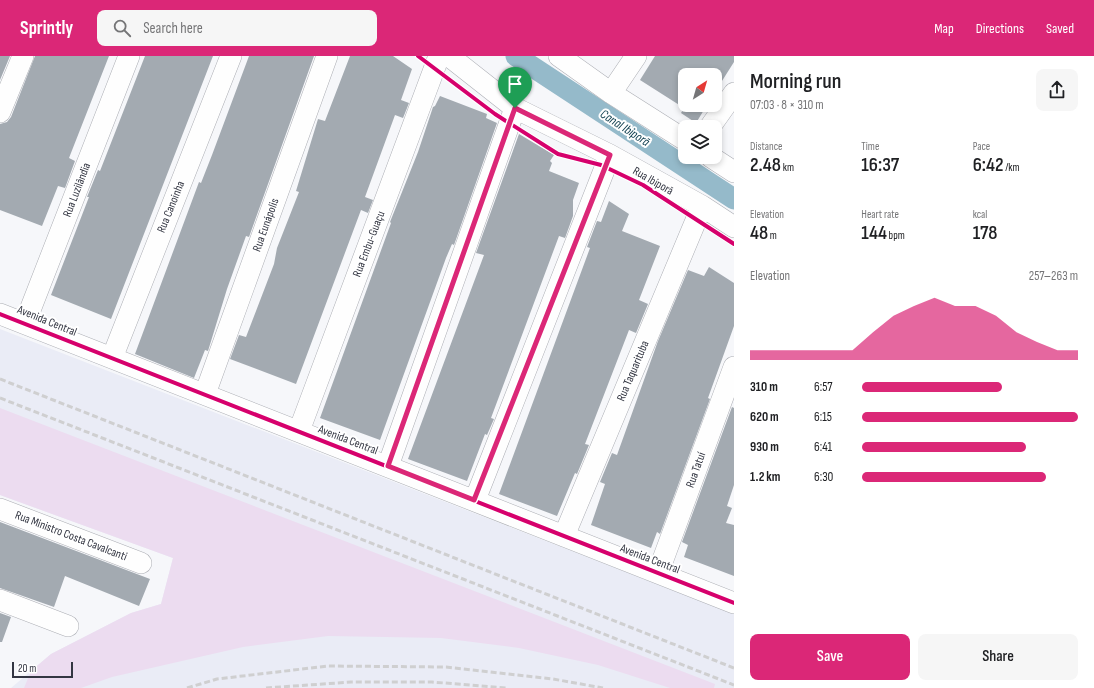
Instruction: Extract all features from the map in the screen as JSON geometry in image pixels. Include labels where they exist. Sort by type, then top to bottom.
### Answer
[{"type":"street","points":[[0,112],[23,56]]},
{"type":"street","name":"Rua Luzilândia","points":[[25,324],[129,56]]},
{"type":"street","name":"Rua Canoinha","points":[[112,358],[231,56]]},
{"type":"street","name":"Rua Eunápolis","points":[[205,394],[327,56]]},
{"type":"street","name":"Rua Embu-Guaçu","points":[[298,431],[439,56]]},
{"type":"street","name":"Rua Ibiporã","points":[[449,56],[515,108],[610,155],[702,206],[734,227]]},
{"type":"street","points":[[560,56],[611,93],[678,136]]},
{"type":"street","points":[[611,93],[636,56]]},
{"type":"street","points":[[715,120],[734,92]]},
{"type":"street","points":[[388,466],[515,108]]},
{"type":"street","points":[[474,500],[610,155]]},
{"type":"street","points":[[722,164],[734,172]]},
{"type":"street","name":"Rua Taquarituba","points":[[564,536],[702,206]]},
{"type":"street","name":"Avenida Central","points":[[0,314],[734,603]]},
{"type":"street","name":"Rua Tatuí","points":[[658,573],[734,367]]},
{"type":"street","name":"Rua Ministro Costa Cavalcanti","points":[[0,509],[142,563]]},
{"type":"street","points":[[0,600],[68,626]]},
{"type":"shaded area","points":[[0,329],[734,614],[734,688],[11,688],[51,654],[131,613],[161,604],[173,558],[0,495]]},
{"type":"shaded area","points":[[0,408],[715,684],[714,688],[670,688],[598,665],[519,648],[441,638],[328,636],[243,647],[112,677],[81,688],[24,688],[31,671],[51,654],[131,613],[161,604],[173,558],[0,495]]},
{"type":"building","points":[[0,56],[10,56],[0,80]]},
{"type":"building","points":[[35,56],[109,56],[69,158],[75,161],[65,188],[58,186],[42,226],[0,210],[0,124],[7,122],[11,117]]},
{"type":"building","points":[[145,56],[213,56],[111,319],[51,295],[89,197],[87,197],[98,170],[100,171]]},
{"type":"building","points":[[249,56],[314,56],[249,237],[246,236],[227,289],[208,351],[205,350],[194,378],[135,354],[199,182],[201,183]]},
{"type":"building","points":[[350,56],[393,56],[412,69],[401,100],[409,103],[403,118],[395,115],[365,197],[373,200],[368,213],[361,210],[296,384],[230,359],[239,335],[246,337],[274,264],[277,248],[299,192],[296,191],[318,119],[325,121]]},
{"type":"building","points":[[655,56],[734,56],[734,62],[722,81],[722,68],[678,68],[678,104],[640,80]]},
{"type":"building","points":[[440,96],[487,114],[486,118],[497,123],[454,245],[452,244],[446,258],[380,440],[320,418],[391,223],[390,222],[418,152],[433,107]]},
{"type":"building","points":[[703,112],[698,120],[692,120],[681,113]]},
{"type":"building","points":[[519,134],[554,155],[550,161],[552,163],[549,171],[579,183],[573,200],[573,216],[565,238],[559,236],[491,418],[494,419],[487,435],[485,434],[467,481],[408,459],[484,255],[476,253]]},
{"type":"building","points":[[609,201],[629,214],[622,231],[660,246],[639,300],[648,304],[636,333],[629,330],[585,444],[589,445],[577,474],[575,473],[557,516],[499,494],[590,248],[587,247],[597,221],[601,222]]},
{"type":"building","points":[[709,267],[734,283],[734,326],[708,398],[710,399],[660,534],[657,532],[651,548],[591,525],[605,484],[600,482],[612,453],[617,455],[658,341],[688,270],[704,276]]},
{"type":"building","points":[[732,407],[734,408],[734,485],[727,506],[732,508],[726,523],[734,525],[734,576],[684,557],[688,545],[682,542]]},
{"type":"building","points":[[0,522],[150,579],[139,606],[65,576],[54,607],[0,588]]},
{"type":"building","points":[[0,613],[11,617],[2,642],[0,642]]},
{"type":"waterway","name":"Canal Ibiporã","points":[[516,56],[734,199]]},
{"type":"railway","points":[[0,379],[734,668]]},
{"type":"railway","points":[[0,398],[734,685]]},
{"type":"railway","points":[[187,688],[217,679],[328,666],[446,667],[553,679],[603,688]]},
{"type":"railway","points":[[266,688],[351,682],[432,682],[506,688]]},
{"type":"cycle path","points":[[418,56],[495,114],[558,154],[601,165],[643,185],[734,244]]},
{"type":"cycle path","points":[[0,314],[734,603]]},
{"type":"route","points":[[515,108],[610,155],[474,500],[388,466],[515,108]]}]
